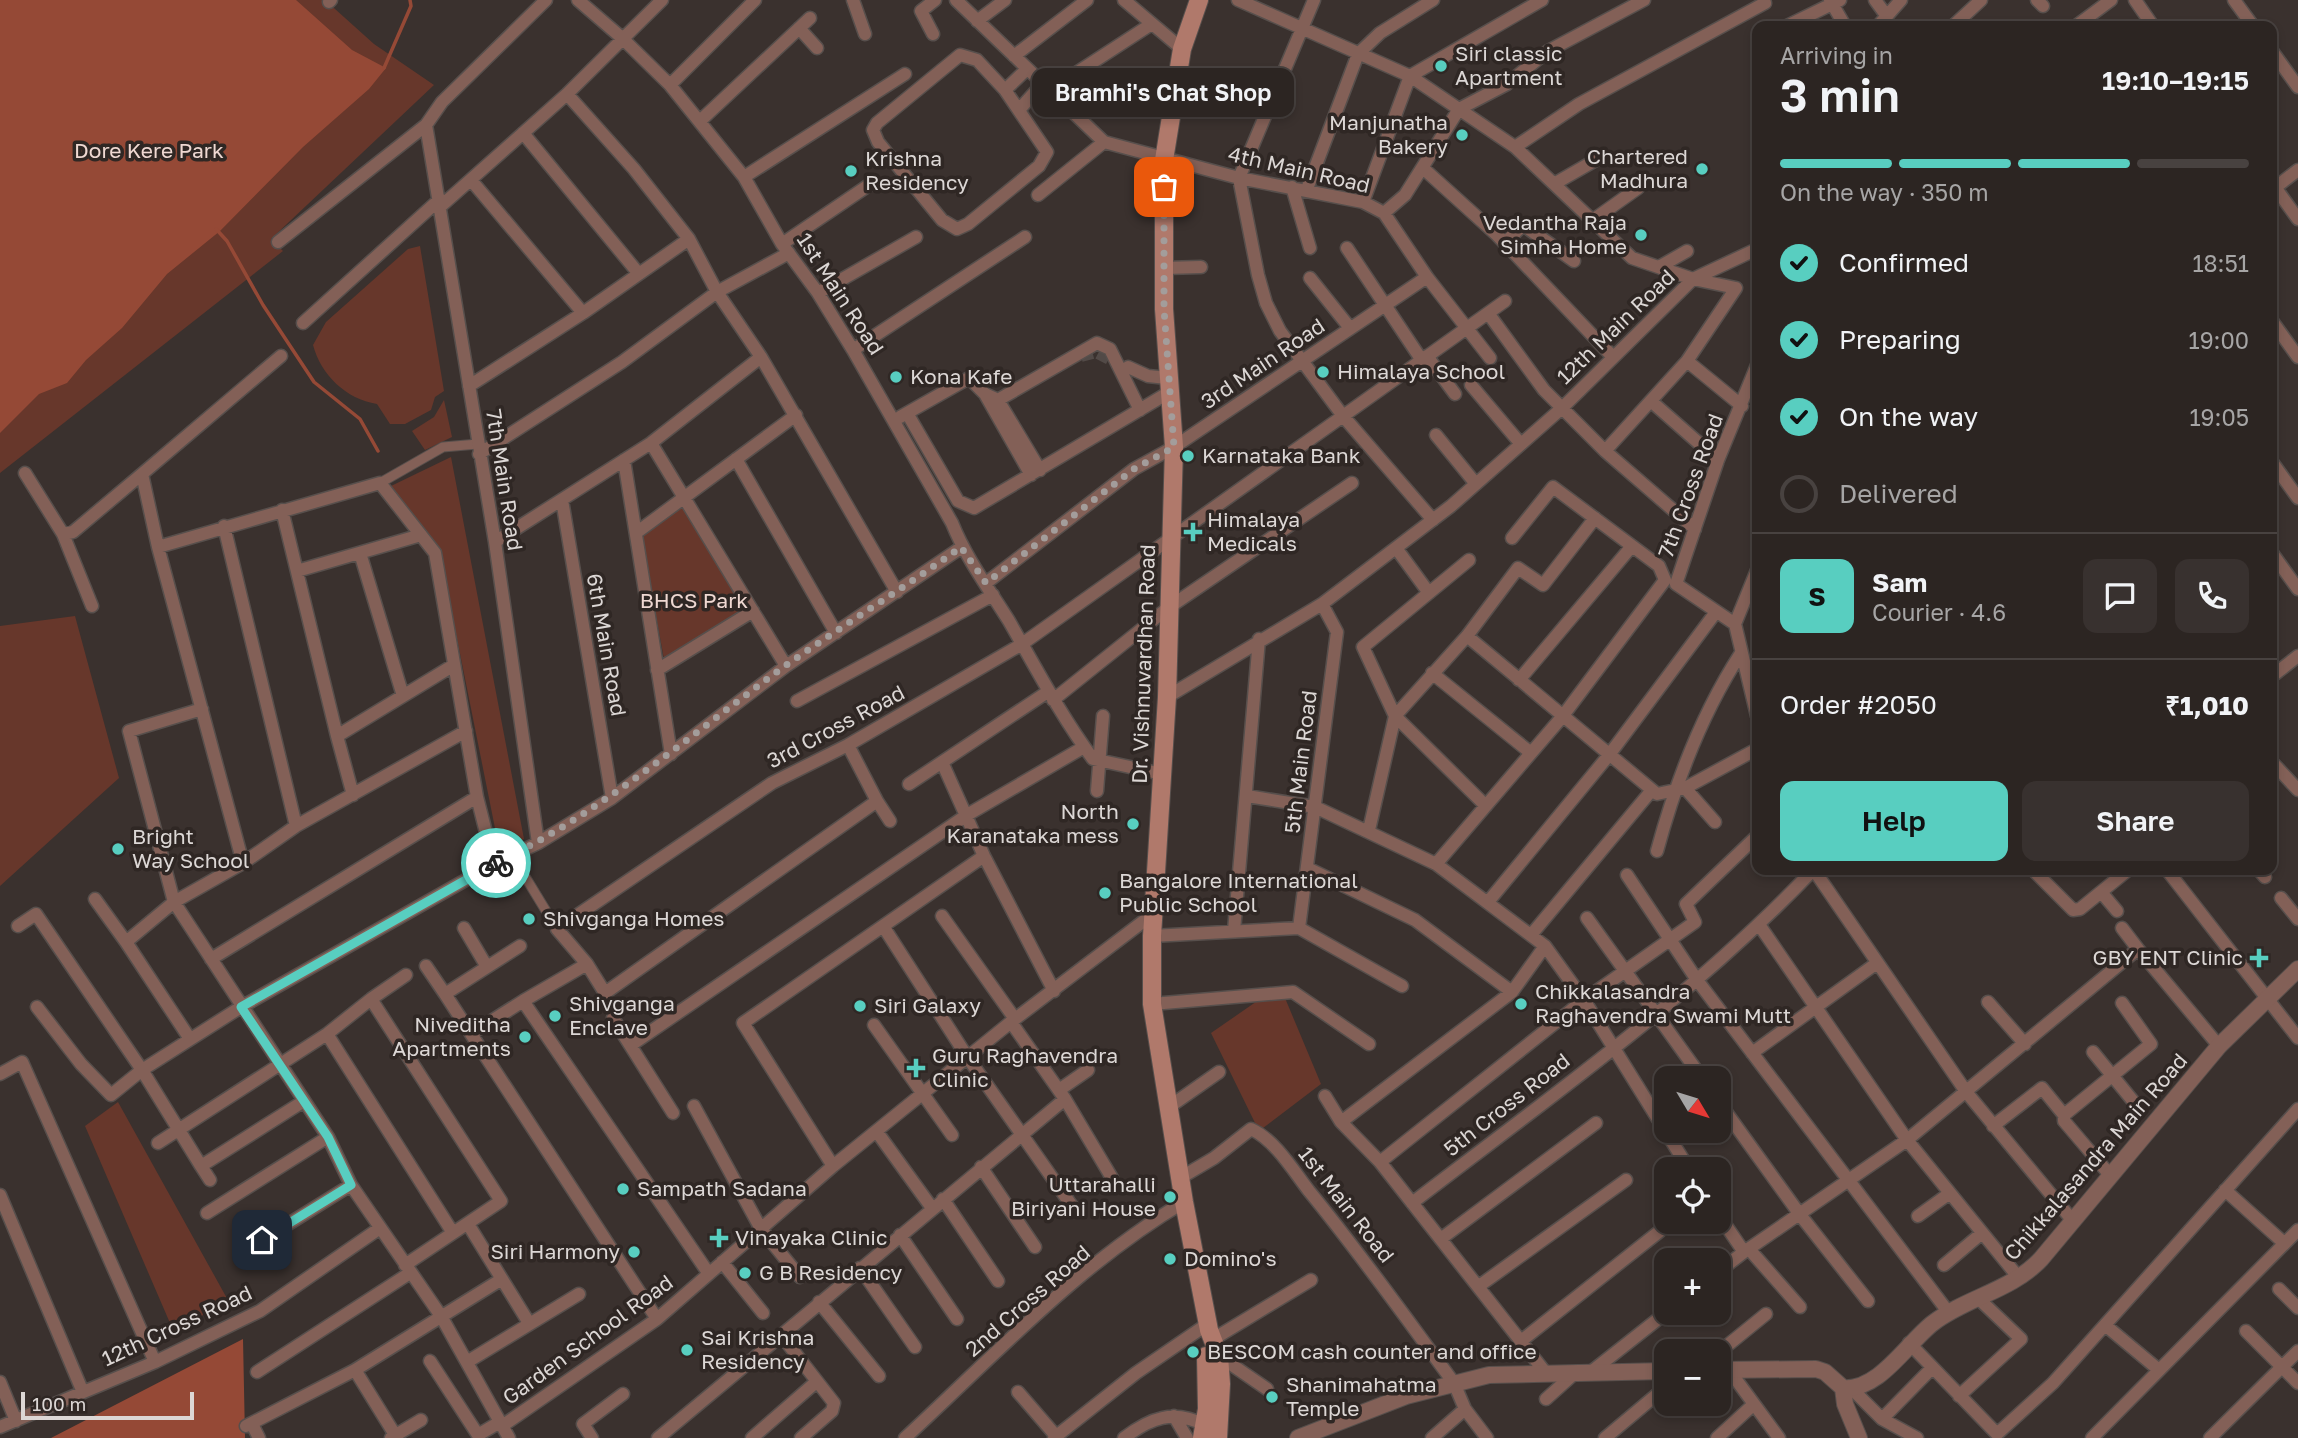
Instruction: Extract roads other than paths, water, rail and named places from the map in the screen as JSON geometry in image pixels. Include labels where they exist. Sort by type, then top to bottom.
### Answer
[{"type":"main road","name":"Dr. Vishnuvardhan Road","points":[[1199,0],[1182,49],[1164,160],[1168,385],[1174,447],[1167,697],[1153,914],[1152,1004],[1184,1202],[1219,1356],[1221,1384],[1213,1435]]},
{"type":"main road","name":"Dr. Vishnuvardhan Road","points":[[1211,1330],[1204,1339],[1213,1435]]},
{"type":"street","points":[[278,242],[426,125],[442,102],[546,0]]},
{"type":"street","name":"1st Main Road","points":[[578,0],[622,38],[670,86],[744,177],[786,248],[853,350],[952,523],[961,547],[986,583],[1051,695],[1093,759],[1101,761]]},
{"type":"street","points":[[303,323],[567,94],[662,0]]},
{"type":"street","points":[[670,86],[755,0]]},
{"type":"street","points":[[853,0],[865,34]]},
{"type":"street","points":[[933,34],[921,11],[934,0]]},
{"type":"street","name":"4th Main Road","points":[[956,0],[1104,142],[1239,178],[1307,189],[1363,202],[1384,213],[1427,277],[1490,359]]},
{"type":"street","points":[[977,21],[1005,0]]},
{"type":"street","points":[[1014,56],[1087,0]]},
{"type":"street","points":[[1124,0],[1150,25],[1182,49]]},
{"type":"street","name":"12th Main Road","points":[[1167,697],[1259,639],[1322,604],[1433,520],[1562,408],[1693,279],[1632,258],[1515,147],[1410,76],[1238,0]]},
{"type":"street","points":[[1314,0],[1239,178],[1252,252],[1266,303],[1280,331],[1343,415],[1433,520]]},
{"type":"street","points":[[1307,189],[1358,54],[1416,4],[1433,0]]},
{"type":"street","points":[[1363,202],[1410,76],[1542,0]]},
{"type":"street","points":[[1384,213],[1405,195],[1424,169],[1459,109],[1507,84],[1548,51],[1644,0]]},
{"type":"street","points":[[1875,0],[1886,15]]},
{"type":"street","points":[[1882,21],[1901,0]]},
{"type":"street","points":[[1958,21],[1981,0]]},
{"type":"street","points":[[2083,21],[2111,0]]},
{"type":"street","points":[[2134,0],[2149,21]]},
{"type":"street","points":[[2234,0],[2249,21]]},
{"type":"street","points":[[1515,147],[1579,104],[1765,1]]},
{"type":"street","points":[[1796,21],[1834,1],[1843,21]]},
{"type":"street","points":[[700,121],[810,18]]},
{"type":"street","points":[[1019,110],[1046,87],[1150,25]]},
{"type":"street","points":[[799,28],[817,48]]},
{"type":"street","points":[[960,55],[977,60],[1005,90],[1019,110],[1045,146],[1045,159],[968,224],[957,229],[942,220],[874,136],[877,122],[960,55]]},
{"type":"street","points":[[2277,58],[2298,87]]},
{"type":"street","points":[[1005,90],[1027,69]]},
{"type":"street","points":[[744,177],[905,74]]},
{"type":"street","points":[[567,94],[634,169],[689,239],[717,292],[796,415],[897,592]]},
{"type":"street","name":"7th Main Road","points":[[426,125],[495,542],[538,843]]},
{"type":"street","points":[[523,133],[639,274]]},
{"type":"street","points":[[1038,195],[1104,142]]},
{"type":"street","points":[[1554,184],[1601,157]]},
{"type":"street","points":[[1424,169],[1505,243],[1613,356]]},
{"type":"street","points":[[2277,184],[2298,170]]},
{"type":"street","points":[[471,180],[583,313]]},
{"type":"street","points":[[158,547],[224,526],[380,484],[443,447],[479,449],[622,362],[717,292],[786,248],[869,186]]},
{"type":"street","points":[[1292,187],[1310,248]]},
{"type":"street","points":[[1592,220],[1638,188]]},
{"type":"street","points":[[2277,192],[2298,219]]},
{"type":"street","points":[[1505,243],[1523,225],[1574,261]]},
{"type":"street","points":[[818,293],[916,237]]},
{"type":"street","points":[[853,350],[1025,237]]},
{"type":"street","points":[[469,386],[583,313],[689,239]]},
{"type":"street","points":[[1347,248],[1384,306],[1455,394]]},
{"type":"street","points":[[1659,267],[1687,251]]},
{"type":"street","points":[[1693,279],[1752,251]]},
{"type":"street","points":[[1164,268],[1201,267]]},
{"type":"street","name":"3rd Main Road","points":[[986,583],[1134,469],[1174,447],[1427,277]]},
{"type":"street","points":[[1310,278],[1350,328]]},
{"type":"street","points":[[1605,451],[1687,361],[1736,288],[1693,279]]},
{"type":"street","points":[[1172,535],[1506,301]]},
{"type":"street","points":[[1488,313],[1544,390],[1605,451],[1695,529]]},
{"type":"street","points":[[2277,328],[2298,357]]},
{"type":"street","points":[[998,400],[1097,343],[1110,349],[1140,410]]},
{"type":"street","points":[[63,534],[73,532],[281,356]]},
{"type":"street","points":[[495,542],[651,443],[761,357]]},
{"type":"street","points":[[1687,361],[1742,406]]},
{"type":"street","points":[[906,413],[958,501],[974,508],[1140,410],[1168,385],[1128,367]]},
{"type":"street","points":[[893,421],[970,378],[985,394],[1036,473]]},
{"type":"street","name":"7th Cross Road","points":[[1735,624],[1713,616],[1676,584],[1718,460],[1752,380]]},
{"type":"street","points":[[1471,385],[1520,443]]},
{"type":"street","points":[[985,394],[998,400],[1036,473]]},
{"type":"street","points":[[1651,402],[1718,460]]},
{"type":"street","points":[[636,533],[796,415]]},
{"type":"street","points":[[1436,435],[1476,484]]},
{"type":"street","points":[[651,443],[786,666]]},
{"type":"street","points":[[736,458],[835,634]]},
{"type":"street","points":[[624,460],[671,754]]},
{"type":"street","points":[[2277,469],[2298,498]]},
{"type":"street","points":[[25,473],[63,534],[92,606]]},
{"type":"street","points":[[142,474],[158,547],[243,863]]},
{"type":"street","points":[[909,784],[1051,695],[1168,608],[1352,483]]},
{"type":"street","points":[[380,484],[435,552],[477,797],[494,864]]},
{"type":"street","points":[[1437,864],[1562,718],[1665,580],[1659,566],[1553,486],[1512,538]]},
{"type":"street","name":"6th Main Road","points":[[562,500],[612,798]]},
{"type":"street","points":[[282,510],[352,795]]},
{"type":"street","points":[[1368,830],[1395,716],[1467,636],[1518,568],[1544,585],[1595,518]]},
{"type":"street","points":[[224,526],[296,827]]},
{"type":"street","points":[[297,571],[421,535]]},
{"type":"street","name":"3rd Cross Road","points":[[557,929],[772,783],[848,745],[1022,645],[1172,535]]},
{"type":"street","points":[[1519,680],[1632,546]]},
{"type":"street","points":[[37,1007],[91,1077],[110,1095],[142,1070],[241,1007],[494,864],[538,843],[612,798],[786,666],[961,547]]},
{"type":"street","points":[[1396,548],[1429,593]]},
{"type":"street","points":[[360,553],[402,696]]},
{"type":"street","points":[[1469,560],[1363,647],[1395,716],[1486,806]]},
{"type":"street","points":[[2277,560],[2298,589]]},
{"type":"street","points":[[1752,582],[1735,624],[1752,696]]},
{"type":"street","points":[[797,701],[993,595]]},
{"type":"street","name":"5th Main Road","points":[[1299,928],[1337,632],[1322,604]]},
{"type":"street","points":[[657,670],[753,611]]},
{"type":"street","points":[[1488,902],[1609,755],[1713,616]]},
{"type":"street","points":[[1467,636],[1562,718],[1654,792]]},
{"type":"street","points":[[1234,931],[1259,639]]},
{"type":"street","points":[[1657,851],[1721,683],[1741,653]]},
{"type":"street","points":[[2277,672],[2298,656]]},
{"type":"street","points":[[337,736],[454,665]]},
{"type":"street","points":[[1433,673],[1531,753]]},
{"type":"street","points":[[202,709],[129,731],[174,902],[328,1137],[351,1185],[441,1317],[509,1438]]},
{"type":"street","points":[[1097,791],[1103,716]]},
{"type":"street","points":[[126,942],[174,902],[243,863],[296,827],[466,731]]},
{"type":"street","points":[[848,745],[890,821]]},
{"type":"street","points":[[631,1045],[967,815],[1084,747]]},
{"type":"street","points":[[1531,935],[1654,792],[1680,789],[1752,752]]},
{"type":"street","points":[[1101,761],[1163,774]]},
{"type":"street","points":[[942,762],[984,856],[1054,991]]},
{"type":"street","points":[[2277,767],[2298,790]]},
{"type":"street","points":[[1680,789],[1716,822]]},
{"type":"street","points":[[1247,796],[1315,807],[1437,864],[1545,946],[1584,1000],[1682,1157]]},
{"type":"street","points":[[211,959],[477,797]]},
{"type":"street","points":[[512,855],[557,929],[587,964],[605,993],[877,801]]},
{"type":"street","points":[[1380,1162],[1584,1000],[1695,922],[1686,904],[1752,841]]},
{"type":"street","points":[[833,1166],[743,1023],[984,856]]},
{"type":"street","points":[[1307,868],[1415,920],[1512,992]]},
{"type":"street","points":[[1627,874],[1697,980],[1949,1313]]},
{"type":"street","name":"5th Cross Road","points":[[1412,1203],[1657,1015],[1759,926],[1809,875]]},
{"type":"street","points":[[1817,875],[1967,1093],[2073,1220]]},
{"type":"street","points":[[2041,875],[2073,910],[2080,909],[2122,875]]},
{"type":"street","points":[[2171,875],[2298,1038]]},
{"type":"street","points":[[2101,891],[2117,911]]},
{"type":"street","points":[[2281,898],[2298,919]]},
{"type":"street","points":[[95,899],[190,1039]]},
{"type":"street","points":[[18,926],[36,914],[142,1070],[210,1180]]},
{"type":"street","name":"Garden School Road","points":[[501,1424],[657,1319],[833,1166],[1013,1021],[1153,914]]},
{"type":"street","points":[[942,916],[1062,1095],[1112,1178]]},
{"type":"street","points":[[1587,918],[1693,1066]]},
{"type":"street","points":[[883,926],[968,1058],[1072,1206]]},
{"type":"street","points":[[1759,926],[1908,1140],[2019,1279]]},
{"type":"street","points":[[464,928],[488,967]]},
{"type":"street","points":[[1152,936],[1299,928],[1402,986]]},
{"type":"street","points":[[2122,928],[2219,1046]]},
{"type":"street","points":[[445,994],[520,946]]},
{"type":"street","points":[[1341,1122],[1512,992],[1545,946]]},
{"type":"street","points":[[1731,1262],[1908,1140],[2138,949]]},
{"type":"street","points":[[1752,1054],[1877,963]]},
{"type":"street","points":[[471,1034],[523,1000],[587,964]]},
{"type":"street","points":[[426,966],[657,1319]]},
{"type":"street","points":[[2269,998],[2298,969]]},
{"type":"street","points":[[158,1143],[327,1034],[406,975]]},
{"type":"street","points":[[1152,1004],[1293,992],[1369,1044]]},
{"type":"street","name":"Chikkalasandra Main Road","points":[[1847,1388],[1875,1378],[1909,1343],[1949,1313],[2019,1279],[2041,1259],[2219,1046],[2269,998]]},
{"type":"street","points":[[257,1372],[408,1269],[453,1233],[501,1201],[371,999]]},
{"type":"street","points":[[523,1000],[546,1039],[709,1274]]},
{"type":"street","points":[[1987,1002],[2025,1044]]},
{"type":"street","points":[[2064,1115],[2152,1042],[2122,1003]]},
{"type":"street","points":[[613,1018],[673,1113]]},
{"type":"street","points":[[874,1025],[952,1135]]},
{"type":"street","points":[[327,1034],[453,1233]]},
{"type":"street","points":[[2093,1052],[2133,1101]]},
{"type":"street","points":[[0,1074],[22,1062],[155,1362]]},
{"type":"street","points":[[658,1438],[1022,1135],[1088,1070]]},
{"type":"street","points":[[1169,1107],[1219,1072]]},
{"type":"street","points":[[1993,1126],[2042,1088],[2064,1115],[2064,1121],[2110,1175]]},
{"type":"street","points":[[1325,1096],[1341,1122],[1380,1162],[1545,1372]]},
{"type":"street","points":[[201,1166],[303,1101]]},
{"type":"street","points":[[694,1106],[761,1229],[800,1277]]},
{"type":"street","points":[[1909,1343],[1997,1437],[2053,1383],[2298,1109]]},
{"type":"street","points":[[1731,1119],[1801,1216],[1868,1301]]},
{"type":"street","points":[[1442,1238],[1596,1123]]},
{"type":"street","name":"1st Main Road","points":[[1180,1178],[1213,1158],[1251,1129],[1257,1132],[1275,1147],[1346,1236],[1454,1382]]},
{"type":"street","points":[[877,1132],[932,1208]]},
{"type":"street","points":[[207,1213],[328,1137]]},
{"type":"street","points":[[981,1167],[1035,1247]]},
{"type":"street","points":[[1479,1286],[1626,1180]]},
{"type":"street","points":[[240,1254],[351,1185]]},
{"type":"street","points":[[2225,1190],[2284,1243]]},
{"type":"street","points":[[1918,1216],[1950,1193]]},
{"type":"street","points":[[0,1195],[82,1390]]},
{"type":"street","points":[[943,1199],[998,1280]]},
{"type":"street","name":"2nd Cross Road","points":[[905,1438],[1056,1299],[1147,1224],[1184,1202]]},
{"type":"street","points":[[468,1224],[529,1323]]},
{"type":"street","name":"12th Cross Road","points":[[0,1427],[82,1390],[155,1362],[260,1311],[380,1228]]},
{"type":"street","points":[[2092,1438],[2298,1230]]},
{"type":"street","points":[[1731,1231],[1800,1307]]},
{"type":"street","points":[[1944,1265],[1982,1233]]},
{"type":"street","points":[[1521,1341],[1656,1234]]},
{"type":"street","points":[[900,1235],[957,1319]]},
{"type":"street","points":[[722,1262],[763,1313]]},
{"type":"street","points":[[860,1268],[915,1347]]},
{"type":"street","points":[[259,1438],[249,1425],[355,1370],[502,1279]]},
{"type":"street","points":[[1018,1392],[1055,1437],[1136,1373],[1211,1330],[1311,1280]]},
{"type":"street","points":[[2278,1289],[2298,1308]]},
{"type":"street","points":[[467,1362],[579,1294]]},
{"type":"street","points":[[1959,1396],[2021,1339],[1980,1300]]},
{"type":"street","points":[[819,1302],[879,1376]]},
{"type":"street","points":[[1731,1342],[1766,1314]]},
{"type":"street","points":[[1546,1399],[1654,1321]]},
{"type":"street","points":[[2105,1325],[2159,1370]]},
{"type":"street","points":[[2246,1331],[2298,1384]]},
{"type":"street","points":[[780,1335],[834,1407],[801,1438]]},
{"type":"street","points":[[2217,1436],[2298,1351]]},
{"type":"street","points":[[1219,1356],[1267,1390]]},
{"type":"street","points":[[430,1362],[478,1435],[501,1424]]},
{"type":"street","points":[[1882,1419],[1932,1368]]},
{"type":"street","points":[[1731,1370],[1816,1369],[1825,1372],[1882,1419],[1917,1438]]},
{"type":"street","points":[[355,1370],[394,1437],[421,1420]]},
{"type":"street","points":[[1298,1438],[1406,1396],[1454,1382],[1502,1373],[1654,1371]]},
{"type":"street","points":[[1731,1378],[1779,1438]]},
{"type":"street","points":[[0,1382],[16,1420]]},
{"type":"street","points":[[1454,1382],[1465,1409],[1487,1438]]},
{"type":"street","points":[[751,1438],[815,1383]]},
{"type":"street","points":[[1847,1388],[1845,1404],[1859,1438]]},
{"type":"street","points":[[593,1438],[583,1424],[623,1394]]},
{"type":"street","points":[[1605,1438],[1654,1397]]},
{"type":"street","points":[[1717,1438],[1754,1404]]},
{"type":"street","points":[[1432,1438],[1465,1409]]},
{"type":"street","points":[[1124,1438],[1154,1419],[1174,1416],[1213,1435]]},
{"type":"street","points":[[1174,1416],[1187,1438]]},
{"type":"waterway","points":[[384,68],[411,6],[410,0]]},
{"type":"waterway","points":[[216,229],[227,241],[263,305],[314,382],[360,419],[378,451]]},
{"type":"tunnel","points":[[1081,356],[1096,352],[1117,363]]},
{"type":"place","name":"Siri classic Apartment","points":[[1441,66]]},
{"type":"place","name":"Manjunatha Bakery","points":[[1462,135]]},
{"type":"place","name":"Chartered Madhura","points":[[1702,169]]},
{"type":"place","name":"Krishna Residency","points":[[851,171]]},
{"type":"place","name":"Bramhi's Chat Shop","points":[[1164,187]]},
{"type":"place","name":"Vedantha Raja Simha Home","points":[[1641,235]]},
{"type":"place","name":"Himalaya School","points":[[1323,372]]},
{"type":"place","name":"Kona Kafe","points":[[896,377]]},
{"type":"place","name":"Karnataka Bank","points":[[1188,456]]},
{"type":"place","name":"Himalaya Medicals","points":[[1193,532]]},
{"type":"place","name":"North Karanataka mess","points":[[1133,824]]},
{"type":"place","name":"Bright Way School","points":[[118,849]]},
{"type":"place","name":"Bangalore International Public School","points":[[1105,893]]},
{"type":"place","name":"Shivganga Homes","points":[[529,919]]},
{"type":"place","name":"GBY ENT Clinic","points":[[2259,958]]},
{"type":"place","name":"Chikkalasandra Raghavendra Swami Mutt","points":[[1521,1004]]},
{"type":"place","name":"Siri Galaxy","points":[[860,1006]]},
{"type":"place","name":"Shivganga Enclave","points":[[555,1016]]},
{"type":"place","name":"Niveditha Apartments","points":[[525,1037]]},
{"type":"place","name":"Guru Raghavendra Clinic","points":[[916,1068]]},
{"type":"place","name":"Sampath Sadana","points":[[623,1189]]},
{"type":"place","name":"Uttarahalli Biriyani House","points":[[1170,1197]]},
{"type":"place","name":"Vinayaka Clinic","points":[[719,1238]]},
{"type":"place","name":"Siri Harmony","points":[[634,1252]]},
{"type":"place","name":"Domino's","points":[[1170,1259]]},
{"type":"place","name":"G B Residency","points":[[745,1273]]},
{"type":"place","name":"Sai Krishna Residency","points":[[687,1350]]},
{"type":"place","name":"BESCOM cash counter and office","points":[[1193,1352]]},
{"type":"place","name":"Shanimahatma Temple","points":[[1272,1397]]},
{"type":"park label","name":"Dore Kere Park","points":[[149,151]]},
{"type":"park label","name":"BHCS Park","points":[[694,601]]}]
